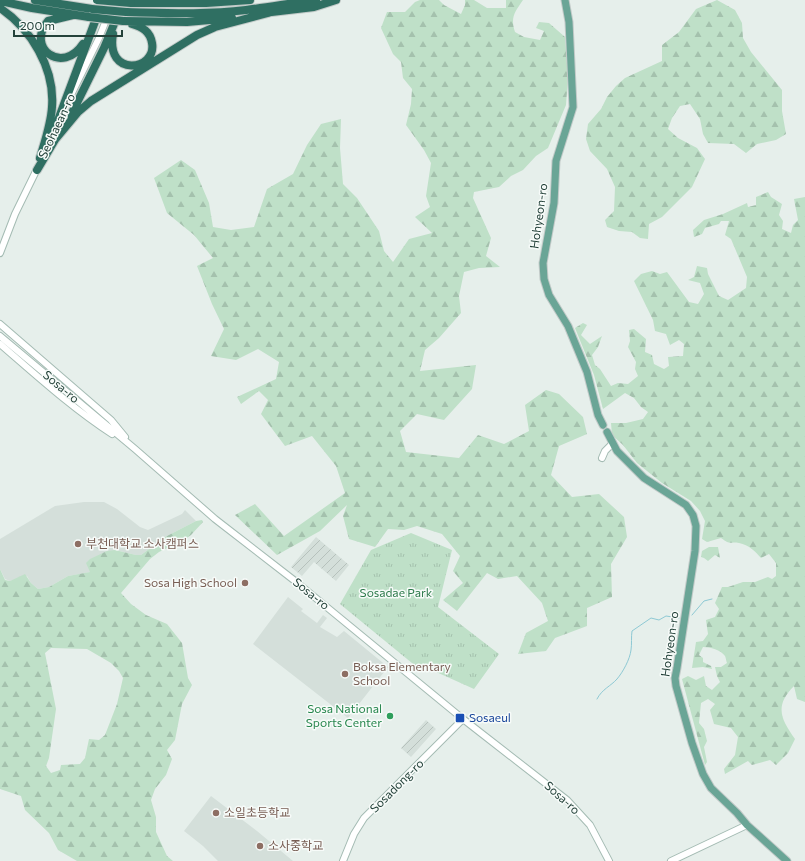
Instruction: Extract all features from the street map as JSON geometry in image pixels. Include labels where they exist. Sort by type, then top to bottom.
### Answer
[{"type":"highway","points":[[35,0],[123,21],[141,27],[147,31],[152,39],[153,48],[151,54],[144,62],[138,65],[129,66],[118,61],[113,50],[112,43],[114,26]]},
{"type":"highway","points":[[97,0],[206,3],[250,0]]},
{"type":"highway","points":[[54,131],[103,0]]},
{"type":"highway","points":[[92,27],[82,44],[73,54],[61,58],[54,57],[49,54],[42,44],[40,37],[42,29],[48,21],[73,15],[126,12],[177,14],[246,10],[316,0]]},
{"type":"highway","points":[[123,21],[187,22],[219,20],[314,8],[336,0]]},
{"type":"highway","points":[[0,1],[73,15]]},
{"type":"highway","points":[[37,170],[76,107],[114,26],[127,2]]},
{"type":"highway","points":[[0,8],[12,17],[28,34],[37,49],[49,78],[52,92],[51,119],[37,170]]},
{"type":"highway","points":[[53,142],[74,116],[91,101],[197,35],[215,27],[268,13]]},
{"type":"main road","name":"Hohyeon-ro","points":[[565,0],[569,22],[573,107],[556,161],[554,203],[544,263],[544,279],[549,295],[568,326],[587,372],[598,415],[603,425]]},
{"type":"main road","name":"Hohyeon-ro","points":[[607,432],[617,451],[644,478],[686,506],[693,515],[696,526],[695,551],[675,678],[676,686],[692,742],[703,774],[711,788],[737,813],[747,825],[786,861]]},
{"type":"street","name":"Seohaean-ro","points":[[0,253],[15,214],[99,38],[114,0]]},
{"type":"street","points":[[0,320],[10,332]]},
{"type":"street","points":[[0,324],[111,420],[135,449]]},
{"type":"street","name":"Sosa-ro","points":[[0,339],[135,449],[215,519],[296,581],[463,719],[567,800],[590,825],[609,861]]},
{"type":"street","points":[[602,458],[605,451],[613,442]]},
{"type":"street","name":"Sosadong-ro","points":[[342,861],[354,834],[364,818],[463,719]]},
{"type":"street","points":[[671,861],[747,825]]},
{"type":"shaded area","name":"부천대학교 소사캠퍼스","points":[[84,502],[104,502],[117,509],[140,527],[148,530],[182,514],[185,510],[196,521],[165,537],[141,555],[115,550],[91,572],[68,576],[49,587],[38,589],[31,583],[27,576],[10,581],[5,579],[0,569],[0,539],[55,506]]},
{"type":"shaded area","points":[[316,537],[349,565],[336,581],[314,562],[302,576],[291,567]]},
{"type":"shaded area","points":[[288,597],[303,609],[301,611],[317,623],[323,615],[327,618],[320,627],[337,637],[344,631],[388,667],[348,718],[253,644]]},
{"type":"shaded area","points":[[426,720],[436,729],[411,757],[401,748]]},
{"type":"shaded area","name":"소일초등학교","points":[[211,796],[293,861],[218,861],[203,846],[184,831]]},
{"type":"green space","points":[[420,0],[439,0],[444,5],[461,14],[465,5],[465,0],[474,0],[487,8],[506,8],[506,0],[523,0],[513,18],[515,32],[524,37],[540,40],[544,31],[536,28],[539,22],[549,23],[565,37],[568,77],[566,105],[548,148],[536,156],[523,170],[511,176],[499,187],[474,192],[473,198],[491,238],[486,256],[500,267],[479,268],[464,272],[459,296],[461,313],[439,338],[425,350],[420,371],[476,365],[472,389],[444,420],[417,414],[400,431],[406,452],[459,458],[478,435],[504,444],[529,431],[525,405],[546,390],[559,394],[583,417],[587,434],[559,446],[551,475],[572,497],[599,494],[624,517],[627,537],[611,564],[612,597],[587,608],[587,626],[555,638],[546,651],[518,654],[526,633],[548,621],[542,603],[517,576],[498,579],[487,573],[457,611],[443,600],[463,583],[453,571],[460,556],[442,534],[417,526],[404,530],[388,529],[375,547],[349,539],[343,516],[347,505],[320,531],[277,555],[235,515],[255,504],[284,536],[345,493],[336,466],[312,436],[285,446],[261,414],[268,400],[259,391],[241,404],[237,397],[276,379],[279,362],[258,349],[236,360],[211,356],[224,329],[197,266],[213,258],[194,235],[167,213],[154,178],[181,160],[195,170],[209,203],[213,227],[231,230],[254,227],[267,189],[293,174],[307,145],[321,124],[341,119],[340,148],[343,184],[357,198],[379,231],[384,251],[393,262],[409,239],[432,233],[415,217],[430,207],[426,196],[431,163],[424,150],[406,125],[411,104],[412,89],[403,78],[401,62],[393,54],[381,28],[387,12],[405,12],[415,2]]},
{"type":"green space","points":[[717,0],[735,10],[742,23],[743,38],[751,52],[782,90],[782,111],[786,134],[776,140],[757,144],[746,153],[734,144],[708,143],[703,134],[700,119],[690,104],[680,106],[672,118],[668,129],[678,138],[697,148],[705,159],[692,187],[662,217],[649,224],[648,239],[640,238],[632,232],[619,231],[607,227],[605,220],[614,211],[615,187],[607,169],[590,151],[586,139],[588,124],[601,109],[607,97],[625,78],[662,61],[662,45],[679,32],[696,9]]},
{"type":"green space","points":[[768,192],[771,197],[782,204],[779,215],[783,221],[782,229],[791,233],[793,225],[798,220],[794,199],[805,197],[805,702],[797,699],[794,686],[784,700],[782,706],[783,719],[795,739],[788,753],[776,765],[770,760],[752,765],[748,761],[725,774],[724,769],[735,755],[738,737],[731,728],[714,724],[710,710],[715,704],[708,699],[701,703],[699,723],[704,729],[707,741],[704,747],[707,762],[705,765],[682,679],[688,676],[696,680],[704,676],[706,686],[712,690],[720,682],[715,667],[721,667],[727,663],[723,654],[712,648],[703,647],[699,655],[703,658],[703,662],[711,666],[712,669],[703,667],[692,668],[696,642],[703,641],[708,634],[706,620],[715,617],[719,609],[715,603],[722,587],[728,587],[743,582],[755,582],[768,577],[772,579],[776,576],[776,563],[769,554],[761,558],[752,549],[743,544],[729,543],[721,538],[707,542],[702,539],[705,521],[700,511],[691,501],[662,483],[637,463],[623,445],[612,435],[611,423],[626,423],[643,419],[648,412],[641,407],[634,398],[625,393],[603,409],[594,375],[575,328],[583,323],[587,325],[581,335],[590,344],[602,336],[598,347],[592,355],[595,365],[600,369],[611,386],[618,383],[628,384],[638,376],[635,369],[636,362],[628,347],[630,341],[629,330],[634,329],[646,339],[645,352],[652,355],[654,364],[664,369],[669,366],[668,357],[683,356],[684,344],[679,340],[670,345],[666,334],[655,331],[653,320],[634,281],[641,274],[652,271],[660,274],[667,272],[689,302],[698,304],[704,294],[700,283],[688,280],[694,277],[697,266],[707,268],[708,274],[719,296],[728,300],[746,288],[747,277],[731,239],[725,235],[729,221],[721,221],[719,224],[705,228],[702,234],[694,237],[693,230],[704,220],[723,214],[747,203],[748,207],[756,205],[756,197]]},
{"type":"green space","points":[[202,520],[203,522],[184,540],[159,552],[150,559],[121,593],[131,604],[146,615],[167,624],[182,643],[188,678],[192,685],[182,704],[175,740],[167,750],[172,759],[166,775],[155,789],[151,800],[156,817],[156,832],[167,856],[173,861],[77,861],[58,850],[49,833],[25,810],[21,796],[0,789],[0,569],[5,580],[10,581],[25,574],[31,583],[38,589],[49,587],[68,576],[90,572],[86,563],[90,559],[107,551],[115,550],[141,555],[165,537],[196,521]],"holes":[[[51,648],[87,649],[111,663],[119,671],[123,678],[117,704],[105,735],[99,740],[89,739],[85,758],[80,764],[61,765],[60,770],[51,773],[46,766],[49,758],[56,709],[45,653]]]},
{"type":"green space","name":"Sosadae Park","points":[[411,533],[452,550],[438,607],[499,654],[474,689],[434,671],[418,668],[340,604],[371,550]]},
{"type":"green space","points":[[709,547],[718,547],[720,558],[715,555],[708,561],[701,557],[702,551]]},
{"type":"waterway","points":[[692,615],[704,601],[712,599]]},
{"type":"waterway","points":[[597,699],[601,693],[622,673],[631,650],[632,631],[651,618],[659,620],[666,616],[679,618]]},
{"type":"place","name":"부천대학교 소사캠퍼스","points":[[78,544]]},
{"type":"place","name":"Sosa High School","points":[[245,583]]},
{"type":"place","name":"Boksa Elementary School","points":[[345,674]]},
{"type":"place","name":"Sosa National Sports Center","points":[[390,716]]},
{"type":"place","name":"Sosaeul","points":[[460,718]]},
{"type":"place","name":"소일초등학교","points":[[216,813]]},
{"type":"place","name":"소사중학교","points":[[260,846]]}]
